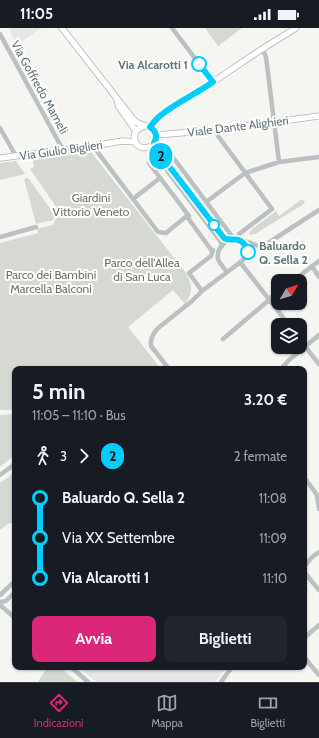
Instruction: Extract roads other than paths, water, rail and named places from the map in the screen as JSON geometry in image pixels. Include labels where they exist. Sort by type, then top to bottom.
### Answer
[{"type":"main road","points":[[63,28],[133,119],[139,124],[147,127],[154,130],[156,140],[148,148],[141,147],[136,142],[134,137],[136,132],[141,127],[147,127],[160,116],[294,29]]},
{"type":"main road","points":[[116,98],[119,107],[136,132]]},
{"type":"main road","name":"Viale Dante Alighieri","points":[[156,135],[216,130],[319,116]]},
{"type":"main road","name":"Via Giulio Biglieri","points":[[122,141],[136,132]]},
{"type":"main road","name":"Via Giulio Biglieri","points":[[0,158],[122,141],[136,142]]},
{"type":"street","points":[[172,28],[213,82]]},
{"type":"street","name":"Via Goffredo Mameli","points":[[0,34],[63,150]]},
{"type":"street","points":[[262,49],[266,57],[279,162]]},
{"type":"street","points":[[0,128],[16,156]]},
{"type":"street","points":[[167,366],[150,343],[151,338],[157,329],[248,254],[248,249],[240,240],[239,234],[272,209],[218,136],[216,130]]},
{"type":"street","points":[[154,143],[161,159],[221,242],[222,246]]},
{"type":"street","points":[[93,146],[158,232],[166,233],[188,215]]},
{"type":"street","points":[[148,148],[161,159],[224,238],[229,240],[240,240]]},
{"type":"street","points":[[154,169],[161,159],[172,156],[231,236],[262,247],[319,210]]},
{"type":"street","points":[[206,202],[245,173],[279,162],[319,157]]},
{"type":"street","points":[[149,163],[213,250],[211,256],[189,273],[202,291]]},
{"type":"street","points":[[133,199],[160,178]]},
{"type":"street","points":[[0,237],[36,227]]},
{"type":"street","points":[[227,272],[218,258],[220,249],[229,240]]},
{"type":"street","points":[[240,262],[283,318]]},
{"type":"street","points":[[302,274],[319,262]]},
{"type":"street","points":[[312,266],[319,277]]},
{"type":"street","points":[[223,339],[269,300]]},
{"type":"street","points":[[307,344],[319,335]]},
{"type":"street","points":[[307,349],[319,364]]},
{"type":"street","points":[[284,366],[296,354]]},
{"type":"street","points":[[0,475],[12,466]]},
{"type":"street","points":[[307,481],[317,495],[319,509]]},
{"type":"street","points":[[307,563],[319,552]]},
{"type":"street","points":[[307,576],[319,590]]},
{"type":"street","points":[[0,595],[12,584]]},
{"type":"street","points":[[9,586],[9,589],[12,592]]},
{"type":"street","points":[[0,602],[6,600],[12,595]]},
{"type":"street","points":[[0,605],[12,615]]},
{"type":"street","points":[[307,635],[319,625]]},
{"type":"street","points":[[307,661],[319,675]]},
{"type":"street","points":[[74,670],[88,682]]},
{"type":"street","points":[[221,682],[230,670]]},
{"type":"place","name":"Via Alcarotti 1","points":[[199,64]]},
{"type":"place","name":"Baluardo Q. Sella 2","points":[[248,252]]},
{"type":"park label","name":"Giardini Vittorio Veneto","points":[[91,204]]},
{"type":"park label","name":"Parco dell'Allea di San Luca","points":[[142,269]]},
{"type":"park label","name":"Parco dei Bambini Marcella Balconi","points":[[51,281]]}]
